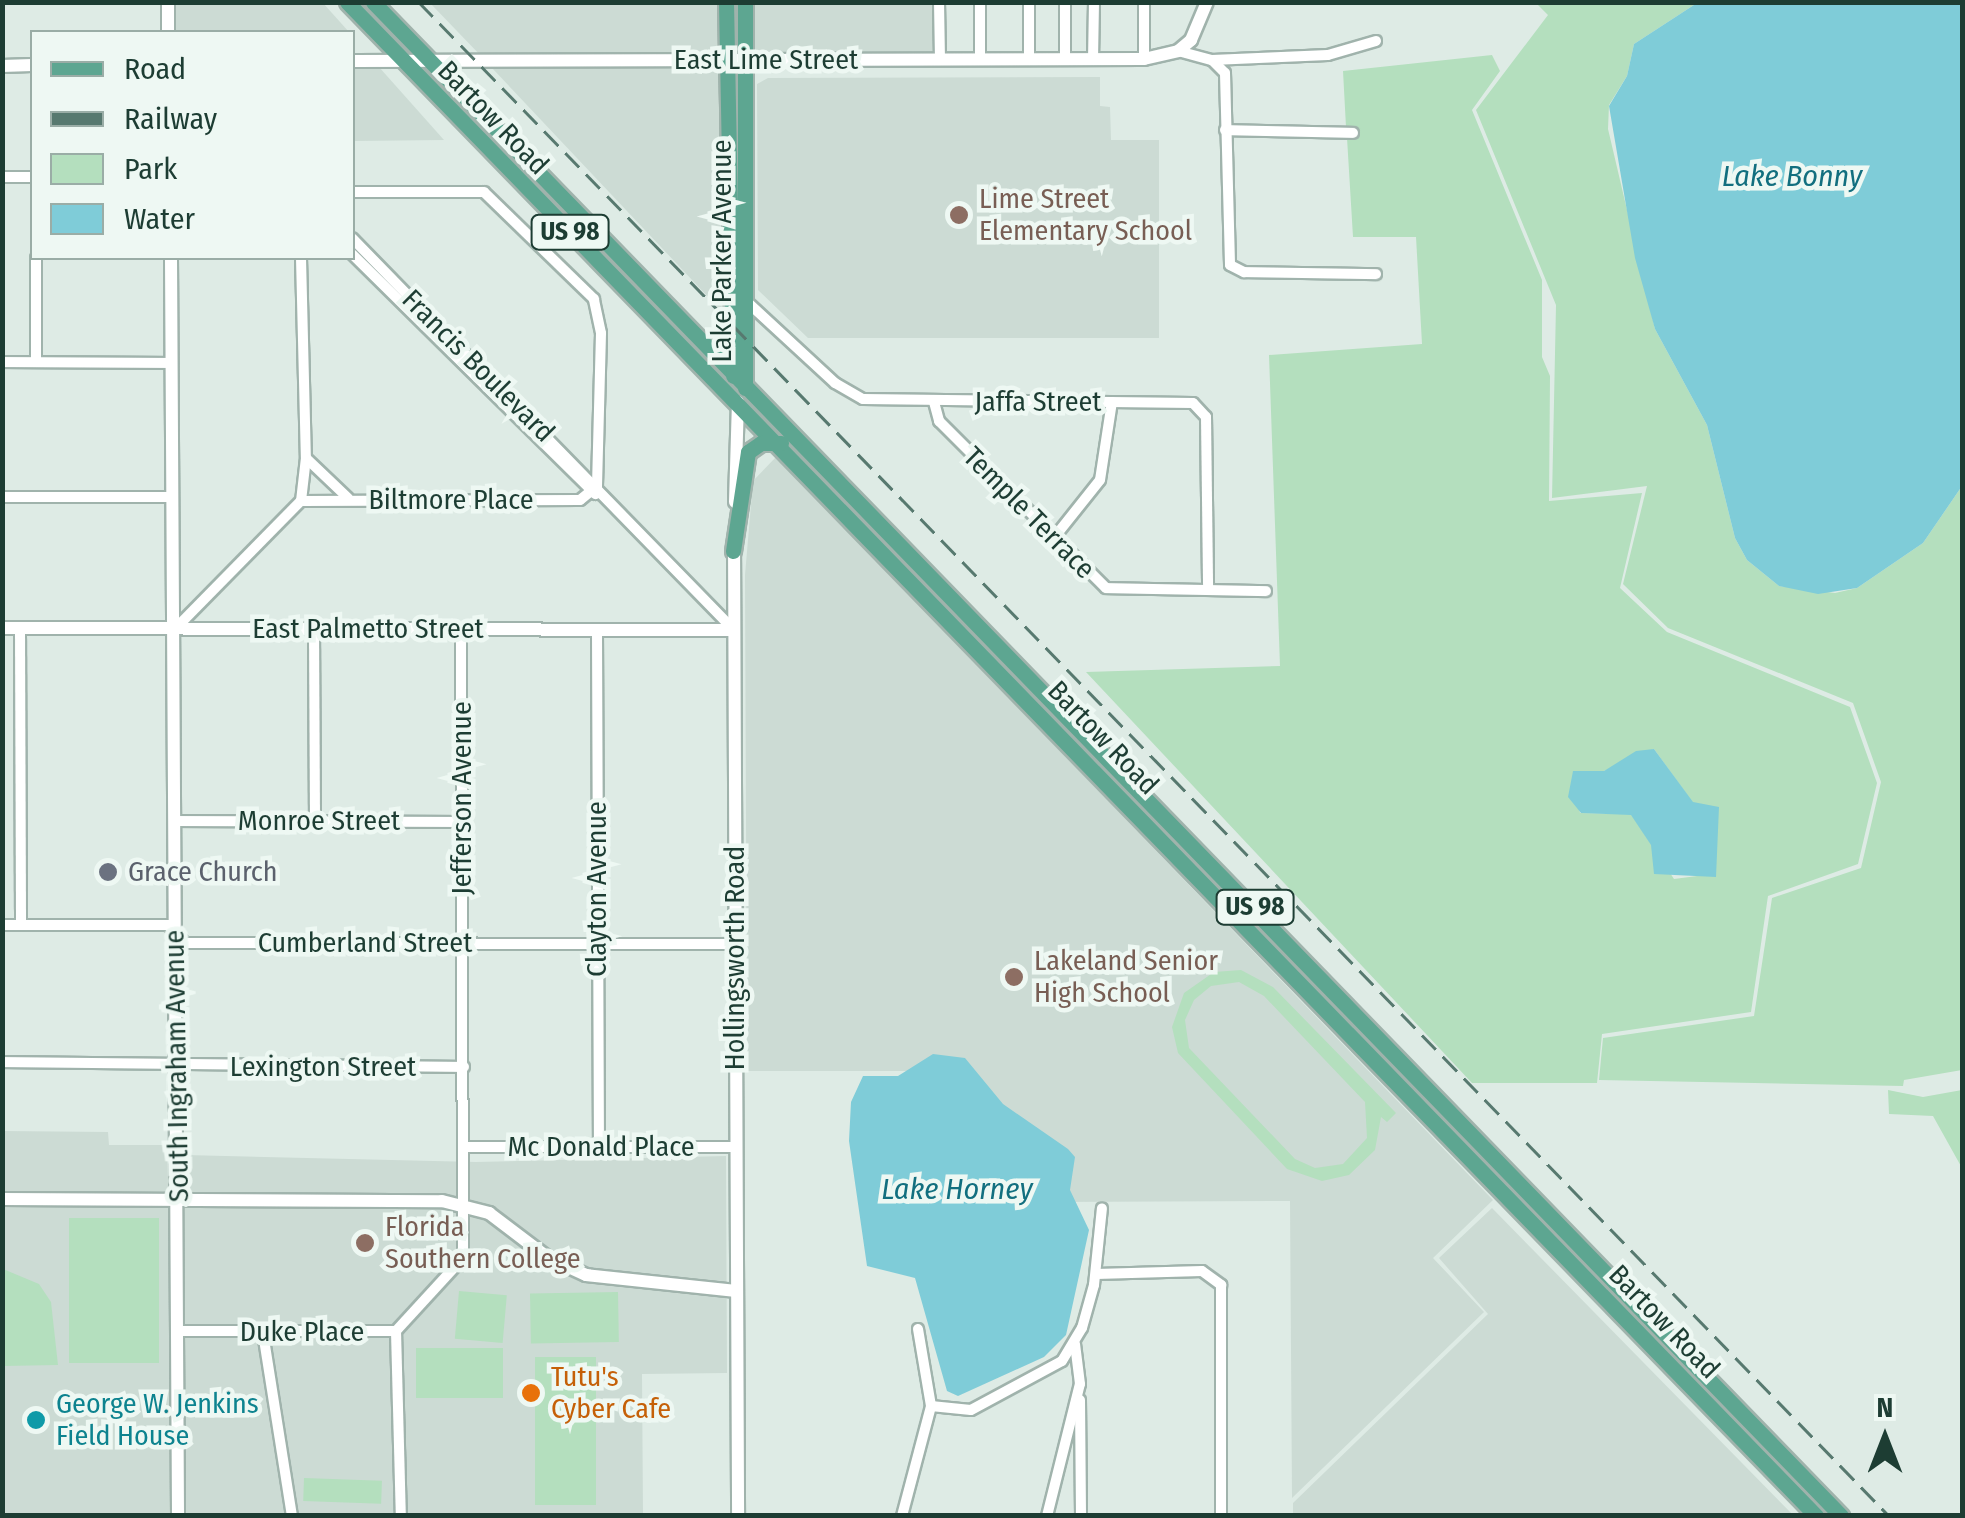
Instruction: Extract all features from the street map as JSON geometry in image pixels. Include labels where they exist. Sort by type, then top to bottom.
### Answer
[{"type":"main road","name":"Bartow Road","points":[[347,2],[1841,1516]]},
{"type":"main road","name":"Bartow Road","points":[[373,2],[747,384],[1663,1359],[1816,1516]]},
{"type":"main road","name":"Lake Parker Avenue","points":[[726,2],[733,373],[738,400]]},
{"type":"main road","name":"Lake Parker Avenue","points":[[738,400],[747,384],[745,2]]},
{"type":"main road","points":[[733,551],[748,452],[761,443],[781,443]]},
{"type":"street","points":[[168,2],[168,30]]},
{"type":"street","points":[[939,2],[940,60]]},
{"type":"street","points":[[980,2],[980,60]]},
{"type":"street","points":[[1029,2],[1029,60]]},
{"type":"street","points":[[1065,2],[1065,60]]},
{"type":"street","points":[[1093,60],[1094,2]]},
{"type":"street","points":[[1144,2],[1144,60]]},
{"type":"street","points":[[1207,2],[1203,23],[1178,51],[1212,60],[1328,54],[1376,41]]},
{"type":"street","name":"East Lime Street","points":[[355,61],[1144,60],[1178,51]]},
{"type":"street","points":[[1212,60],[1224,72],[1230,266],[1244,272],[1376,274]]},
{"type":"street","points":[[2,66],[30,66]]},
{"type":"street","points":[[1224,130],[1353,132]]},
{"type":"street","points":[[2,177],[30,176]]},
{"type":"street","points":[[355,192],[489,195],[543,246],[599,309],[596,491]]},
{"type":"street","points":[[543,246],[577,214]]},
{"type":"street","name":"Francis Boulevard","points":[[355,241],[402,296],[734,630]]},
{"type":"street","name":"Francis Boulevard","points":[[355,257],[402,296]]},
{"type":"street","points":[[36,260],[36,362]]},
{"type":"street","name":"South Ingraham Avenue","points":[[170,260],[179,1200],[178,1516]]},
{"type":"street","points":[[174,629],[300,501],[306,458],[301,260]]},
{"type":"street","name":"Jaffa Street","points":[[732,288],[846,392],[862,399],[1184,400],[1206,417],[1208,590]]},
{"type":"street","points":[[2,362],[172,362]]},
{"type":"street","name":"Hollingsworth Road","points":[[738,400],[733,551],[738,1516]]},
{"type":"street","name":"Temple Terrace","points":[[934,402],[939,421],[1092,580],[1113,590],[1266,590]]},
{"type":"street","points":[[1054,539],[1100,480],[1112,402]]},
{"type":"street","points":[[306,458],[348,498]]},
{"type":"street","name":"Biltmore Place","points":[[300,501],[580,500],[596,491]]},
{"type":"street","points":[[2,497],[173,497]]},
{"type":"street","name":"East Palmetto Street","points":[[2,628],[734,630]]},
{"type":"street","points":[[20,628],[21,925]]},
{"type":"street","points":[[314,630],[315,821]]},
{"type":"street","name":"Jefferson Avenue","points":[[462,630],[466,1207]]},
{"type":"street","name":"Clayton Avenue","points":[[597,632],[599,1146]]},
{"type":"street","name":"Monroe Street","points":[[176,821],[463,822]]},
{"type":"street","name":"Cumberland Street","points":[[2,925],[168,925],[185,943],[735,944]]},
{"type":"street","name":"Lexington Street","points":[[2,1062],[464,1067]]},
{"type":"street","name":"Mc Donald Place","points":[[466,1147],[736,1147]]},
{"type":"street","points":[[2,1200],[442,1200],[489,1213],[565,1269],[586,1276],[736,1291]]},
{"type":"street","name":"Duke Place","points":[[177,1332],[396,1330],[457,1269],[466,1249],[466,1207]]},
{"type":"street","points":[[931,1406],[971,1410],[1062,1361],[1075,1344],[1096,1274],[1102,1208]]},
{"type":"street","points":[[1096,1274],[1202,1271],[1221,1285],[1222,1516]]},
{"type":"street","points":[[902,1516],[931,1406],[918,1328]]},
{"type":"street","points":[[396,1330],[401,1516]]},
{"type":"street","points":[[263,1333],[292,1516]]},
{"type":"street","points":[[1075,1344],[1080,1384],[1082,1516]]},
{"type":"street","points":[[1663,1359],[1676,1346]]},
{"type":"street","points":[[1047,1516],[1080,1384]]},
{"type":"shaded area","points":[[173,3],[323,3],[347,30],[173,30]]},
{"type":"shaded area","points":[[430,3],[721,3],[723,55],[482,57]]},
{"type":"shaded area","points":[[750,3],[935,3],[935,55],[750,55]]},
{"type":"shaded area","points":[[724,66],[727,317],[492,68]]},
{"type":"shaded area","points":[[355,67],[379,67],[444,140],[355,141]]},
{"type":"shaded area","name":"Lime Street Elementary School","points":[[1100,77],[1100,106],[1110,107],[1111,140],[1159,140],[1159,338],[808,338],[758,290],[757,84],[768,78]]},
{"type":"shaded area","name":"Lakeland Senior High School","points":[[776,457],[1493,1200],[1433,1258],[1484,1312],[1292,1498],[1290,1201],[1053,1202],[921,1071],[747,1071],[745,575],[753,481]]},
{"type":"shaded area","name":"Florida Southern College","points":[[3,1131],[108,1132],[109,1145],[167,1145],[185,1155],[476,1162],[726,1156],[727,1373],[642,1374],[643,1515],[3,1516]]},
{"type":"shaded area","points":[[1492,1208],[1793,1515],[1293,1515],[1293,1503],[1488,1314],[1439,1258]]},
{"type":"green space","points":[[1536,3],[1697,3],[1634,44],[1627,76],[1609,105],[1608,129],[1655,329],[1707,425],[1735,538],[1747,560],[1779,586],[1835,593],[1857,588],[1923,543],[1962,486],[1962,1070],[1904,1080],[1903,1086],[1599,1080],[1603,1038],[1754,1016],[1772,898],[1861,868],[1881,782],[1853,703],[1668,628],[1623,584],[1647,486],[1552,498],[1556,305],[1476,110],[1548,15]]},
{"type":"green space","points":[[1492,55],[1500,71],[1472,110],[1542,280],[1542,357],[1550,376],[1549,501],[1642,493],[1620,588],[1667,632],[1850,707],[1877,783],[1858,864],[1768,896],[1751,1012],[1602,1034],[1597,1083],[1472,1083],[1086,672],[1280,666],[1269,355],[1422,344],[1416,237],[1353,237],[1347,138],[1358,138],[1358,128],[1346,127],[1343,71]],"holes":[[[1654,749],[1693,803],[1697,876],[1674,879],[1631,814],[1580,813],[1573,772],[1604,771]]]},
{"type":"green space","points":[[1241,970],[1273,987],[1396,1113],[1387,1122],[1381,1117],[1375,1150],[1349,1175],[1322,1181],[1287,1169],[1178,1053],[1172,1027],[1184,993],[1214,972]],"holes":[[[1239,982],[1264,996],[1365,1102],[1367,1138],[1343,1164],[1315,1168],[1295,1159],[1189,1048],[1185,1020],[1194,1000],[1211,986]]]},
{"type":"green space","points":[[1888,1090],[1923,1097],[1962,1090],[1962,1168],[1933,1116],[1889,1114]]},
{"type":"green space","points":[[69,1218],[159,1218],[159,1363],[69,1363]]},
{"type":"green space","points":[[3,1269],[39,1284],[51,1302],[58,1365],[3,1366]]},
{"type":"green space","points":[[459,1291],[507,1295],[503,1343],[455,1339]]},
{"type":"green space","points":[[618,1292],[619,1342],[531,1344],[530,1294]]},
{"type":"green space","points":[[416,1348],[503,1348],[503,1398],[416,1398]]},
{"type":"green space","points":[[535,1357],[596,1357],[596,1505],[535,1505]]},
{"type":"green space","points":[[304,1478],[382,1481],[381,1504],[303,1501]]},
{"type":"water","name":"Lake Bonny","points":[[1697,3],[1962,3],[1962,486],[1923,543],[1857,588],[1818,594],[1779,586],[1747,560],[1735,538],[1707,425],[1655,329],[1635,258],[1609,106],[1627,76],[1634,44]]},
{"type":"water","points":[[1654,749],[1693,802],[1719,807],[1716,877],[1654,874],[1651,845],[1631,815],[1581,813],[1568,797],[1573,771],[1604,771],[1636,751]]},
{"type":"water","name":"Lake Horney","points":[[933,1054],[965,1058],[1003,1104],[1068,1149],[1075,1157],[1070,1190],[1089,1230],[1066,1335],[1044,1357],[958,1396],[947,1391],[915,1278],[867,1266],[849,1141],[851,1102],[863,1076],[898,1076]]},
{"type":"railway","points":[[419,2],[1889,1516]]},
{"type":"place","name":"Lime Street Elementary School","points":[[959,215]]},
{"type":"place","name":"Grace Church","points":[[108,872]]},
{"type":"place","name":"Lakeland Senior High School","points":[[1014,977]]},
{"type":"place","name":"Florida Southern College","points":[[365,1243]]},
{"type":"place","name":"Tutu's Cyber Cafe","points":[[531,1393]]},
{"type":"place","name":"George W. Jenkins Field House","points":[[36,1420]]}]
